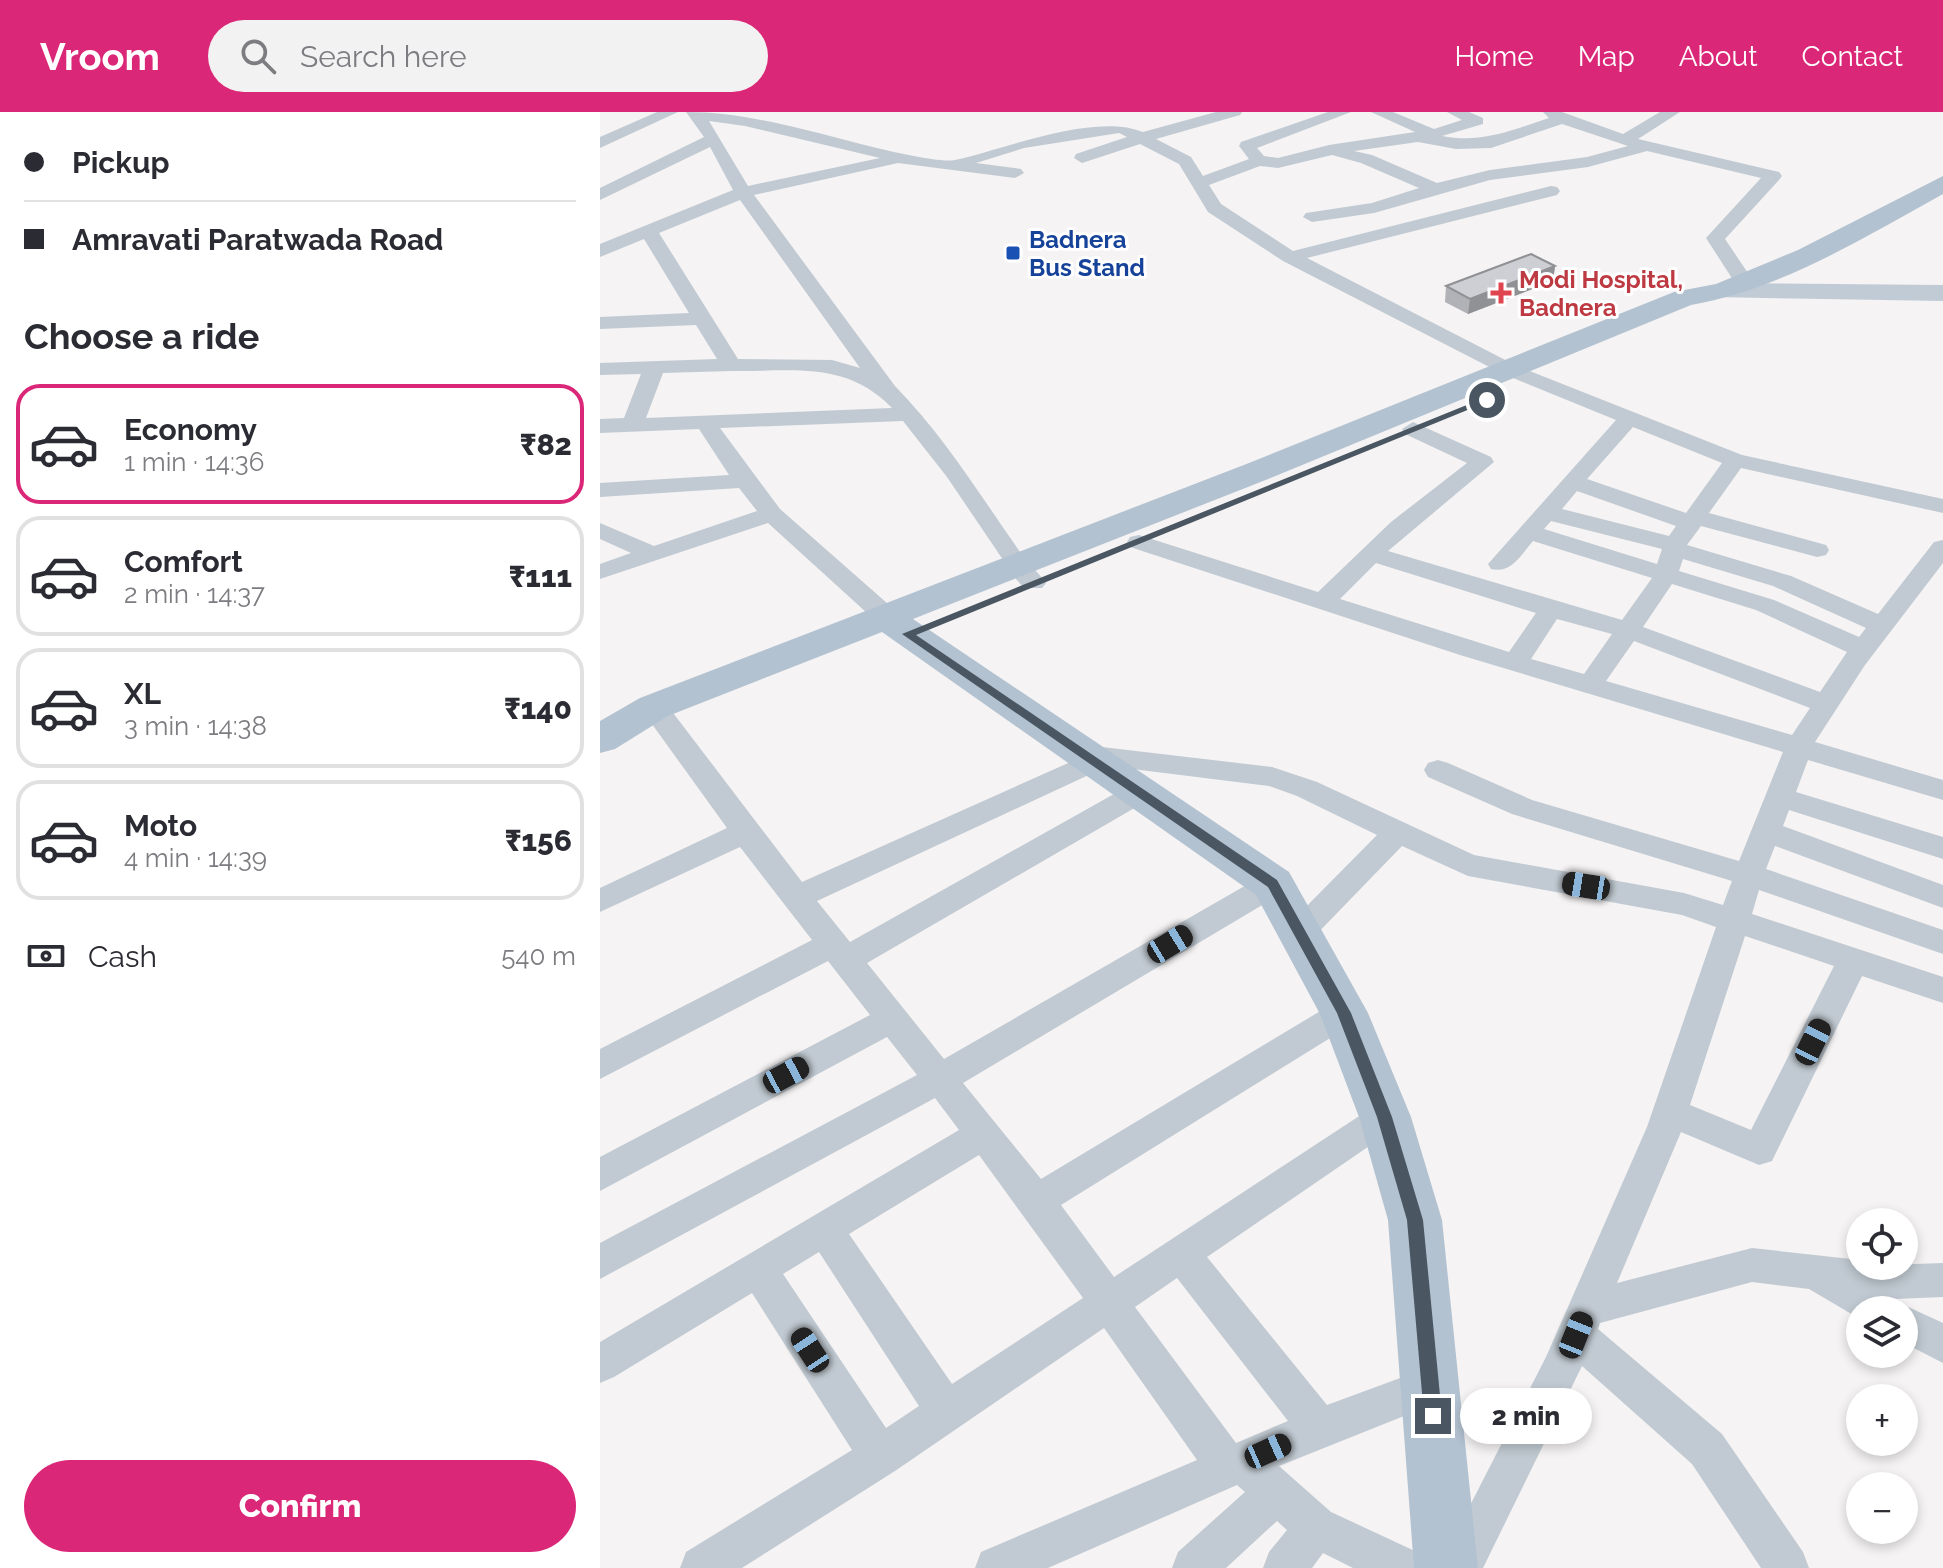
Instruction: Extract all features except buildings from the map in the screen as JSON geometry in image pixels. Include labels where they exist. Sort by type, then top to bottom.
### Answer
[{"type":"main road","points":[[603,738],[897,626],[1523,375],[1708,306],[1726,289],[1808,256],[1943,184]]},
{"type":"main road","points":[[1024,574],[1139,542],[1413,429],[1523,375]]},
{"type":"main road","points":[[897,626],[1273,884],[1344,1013],[1385,1117],[1415,1220],[1446,1568]]},
{"type":"street","points":[[600,143],[670,112]]},
{"type":"street","points":[[1082,158],[1234,112]]},
{"type":"street","points":[[1259,161],[1240,149],[1343,112]]},
{"type":"street","points":[[1379,112],[1456,144],[1491,143],[1559,117],[1584,112]]},
{"type":"street","points":[[1198,183],[1259,161],[1278,163],[1329,150],[1430,135],[1477,121],[1455,112]]},
{"type":"street","points":[[1625,139],[1672,112]]},
{"type":"street","points":[[696,114],[714,139],[743,192],[887,391],[911,414],[975,500],[1024,574]]},
{"type":"street","points":[[696,114],[745,121],[904,159],[1015,173]]},
{"type":"street","points":[[1559,117],[1647,146],[1773,176],[1715,238],[1726,289],[1856,288],[1943,282]]},
{"type":"street","points":[[955,164],[1021,144],[1110,127],[1126,129],[1194,162],[1198,183],[1214,208],[1290,257],[1523,375],[1735,460],[1943,506]]},
{"type":"street","points":[[600,131],[619,134]]},
{"type":"street","points":[[600,195],[714,139]]},
{"type":"street","points":[[1312,217],[1374,208],[1490,175],[1588,162],[1647,146]]},
{"type":"street","points":[[1329,150],[1366,159],[1435,189]]},
{"type":"street","points":[[600,251],[743,192],[904,159]]},
{"type":"street","points":[[1290,257],[1551,191]]},
{"type":"street","points":[[648,231],[731,365]]},
{"type":"street","points":[[1808,256],[1856,288],[1943,293]]},
{"type":"street","points":[[601,321],[701,319]]},
{"type":"street","points":[[600,369],[731,365],[839,367],[887,391]]},
{"type":"street","points":[[633,424],[655,366]]},
{"type":"street","points":[[600,426],[911,414]]},
{"type":"street","points":[[1500,564],[1630,417]]},
{"type":"street","points":[[705,422],[772,514],[897,626]]},
{"type":"street","points":[[1323,601],[1399,527],[1483,462],[1413,429]]},
{"type":"street","points":[[1590,685],[1665,577],[1675,547],[1735,460]]},
{"type":"street","points":[[600,490],[745,481]]},
{"type":"street","points":[[1572,482],[1693,520],[1817,550]]},
{"type":"street","points":[[1546,512],[1675,547],[1782,581],[1873,637]]},
{"type":"street","points":[[600,572],[772,514]]},
{"type":"street","points":[[600,530],[653,554]]},
{"type":"street","points":[[1528,532],[1665,577],[1873,637]]},
{"type":"street","points":[[1139,542],[1515,663],[1943,790]]},
{"type":"street","points":[[1460,1568],[1581,1322],[1670,1112],[1749,875],[1799,746],[1873,637],[1943,547]]},
{"type":"street","points":[[1372,554],[1628,630],[1826,704]]},
{"type":"street","points":[[1515,663],[1551,609]]},
{"type":"street","points":[[662,717],[745,832],[1036,1201],[1108,1303],[1235,1465],[1277,1492],[1316,1527],[1401,1568]]},
{"type":"street","points":[[796,898],[1090,758],[1272,777],[1307,789],[1456,861],[1484,870],[1662,899],[1943,990]]},
{"type":"street","points":[[1438,770],[1538,812],[1749,875],[1943,942]]},
{"type":"street","points":[[600,1065],[839,952],[1140,792]]},
{"type":"street","points":[[1779,797],[1943,848]]},
{"type":"street","points":[[1766,831],[1943,897]]},
{"type":"street","points":[[600,901],[745,832]]},
{"type":"street","points":[[1299,933],[1397,833]]},
{"type":"street","points":[[600,1262],[940,1079],[1273,884]]},
{"type":"street","points":[[1670,1112],[1759,1150],[1853,960]]},
{"type":"street","points":[[1036,1201],[1344,1013]]},
{"type":"street","points":[[600,1175],[892,1019]]},
{"type":"street","points":[[702,1568],[880,1456],[1385,1117]]},
{"type":"street","points":[[600,1364],[983,1134]]},
{"type":"street","points":[[825,1229],[946,1411]]},
{"type":"street","points":[[1181,1253],[1319,1428]]},
{"type":"street","points":[[1581,1322],[1752,1265],[1912,1283],[1943,1280]]},
{"type":"street","points":[[758,1269],[880,1456]]},
{"type":"street","points":[[1811,1272],[1855,1296]]},
{"type":"street","points":[[1581,1322],[1707,1449],[1787,1568]]},
{"type":"street","points":[[1918,1331],[1943,1344]]},
{"type":"street","points":[[997,1568],[1319,1428],[1430,1386]]},
{"type":"street","points":[[1194,1568],[1277,1492]]},
{"type":"street","points":[[1285,1568],[1316,1527]]},
{"type":"place","name":"Badnera Bus Stand","points":[[1013,253]]},
{"type":"place","name":"Modi Hospital, Badnera","points":[[1501,293]]},
{"type":"route","points":[[1433,1416],[1415,1220],[1385,1117],[1344,1013],[1273,884],[907,634],[1487,400]]}]
